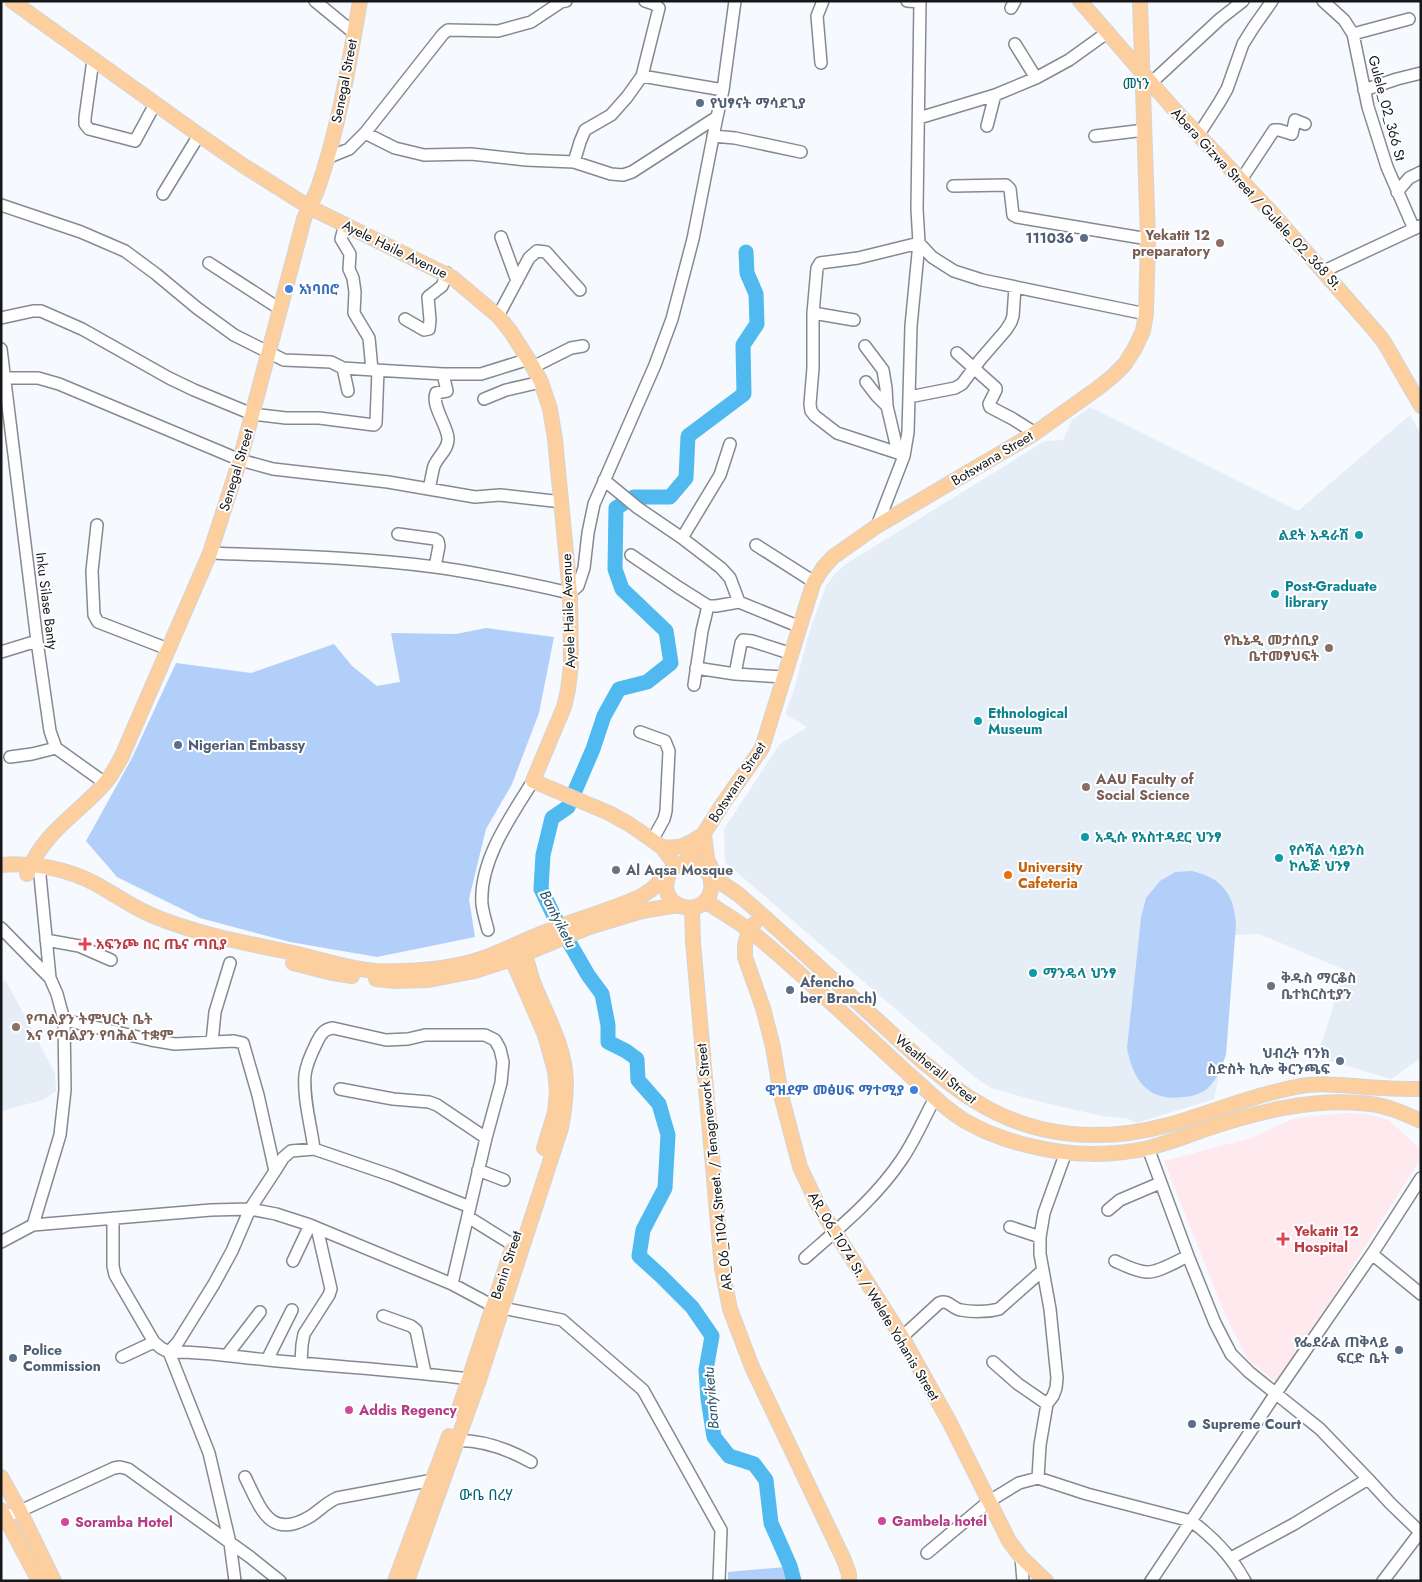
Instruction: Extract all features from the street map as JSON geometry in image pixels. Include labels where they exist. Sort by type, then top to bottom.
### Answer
[{"type":"main road","name":"Ayele Haile Avenue","points":[[12,1],[244,166],[310,207],[446,273],[460,282],[498,316],[511,332],[541,382],[550,409],[562,502],[570,593],[571,665],[568,690],[564,707],[533,781]]},
{"type":"main road","name":"Senegal Street","points":[[34,870],[38,850],[122,756],[210,553],[240,460],[304,219],[318,188],[327,158],[344,90],[360,1]]},
{"type":"main road","name":"Abera Gizwa Street / Gulele_02_368 St.","points":[[1080,1],[1147,79],[1324,270],[1384,342],[1421,406]]},
{"type":"main road","name":"Botswana Street","points":[[586,922],[640,897],[652,889],[677,867],[704,834],[762,748],[814,582],[833,557],[877,526],[1035,433],[1098,388],[1124,364],[1135,348],[1143,331],[1146,314],[1148,239],[1145,130],[1147,79],[1140,1]]},
{"type":"main road","points":[[1,874],[58,869],[80,876],[185,933],[332,973],[395,981],[429,980],[486,967],[516,951],[586,922],[642,910],[678,905],[692,908],[706,901],[712,888],[711,880],[713,877],[707,859],[704,834],[690,844],[674,848],[658,843],[609,813],[533,781]]},
{"type":"main road","points":[[658,843],[677,867]]},
{"type":"main road","points":[[1,865],[34,870]]},
{"type":"main road","points":[[678,905],[668,894],[666,886],[667,879],[677,867],[698,865],[713,877]]},
{"type":"main road","name":"Weatherall Street","points":[[713,877],[738,894],[923,1062],[950,1083],[976,1102],[1008,1118],[1054,1132],[1092,1136],[1136,1133],[1170,1125],[1298,1086],[1323,1084],[1421,1089]]},
{"type":"main road","points":[[706,901],[749,930],[957,1116],[1009,1140],[1037,1148],[1066,1152],[1114,1152],[1148,1148],[1273,1110],[1300,1104],[1349,1102],[1373,1104],[1421,1121]]},
{"type":"main road","name":"AR_06_1104 Street. / Tenagnework Street","points":[[692,908],[693,942],[722,1270],[728,1301],[752,1367],[844,1560],[849,1574],[849,1581]]},
{"type":"main road","points":[[749,930],[761,914]]},
{"type":"main road","name":"AR_06_1074 St. / Welete Yohanis Street","points":[[749,930],[745,945],[745,957],[765,1015],[781,1094],[798,1158],[810,1189],[834,1232],[902,1338],[949,1421],[1009,1541],[1021,1557],[1046,1581]]},
{"type":"main road","points":[[185,933],[212,936],[374,971],[447,967],[516,951]]},
{"type":"main road","points":[[533,982],[534,961],[543,941]]},
{"type":"main road","name":"Benin Street","points":[[407,1581],[438,1481],[518,1246],[561,1128],[566,1082],[560,1046],[533,982],[516,951]]},
{"type":"main road","name":"Benin Street","points":[[516,951],[527,994],[545,1035],[555,1071],[557,1091],[555,1112],[518,1246]]},
{"type":"main road","points":[[486,967],[504,971],[514,978],[527,994]]},
{"type":"main road","points":[[1298,1086],[1300,1104]]},
{"type":"main road","name":"Benin Street","points":[[453,1440],[469,1379],[498,1307]]},
{"type":"main road","points":[[1,1477],[54,1581]]},
{"type":"main road","name":"Benin Street","points":[[395,1581],[438,1481]]},
{"type":"main road","points":[[3,1515],[39,1581]]},
{"type":"street","points":[[315,1],[354,33]]},
{"type":"street","points":[[327,158],[349,149],[366,133],[448,30],[498,31],[531,22],[561,2],[566,1]]},
{"type":"street","points":[[574,162],[585,130],[610,114],[628,97],[642,76],[660,8],[645,1]]},
{"type":"street","points":[[210,553],[386,561],[507,578],[570,593],[578,586],[584,568],[594,504],[655,365],[672,319],[693,239],[716,117],[723,90],[735,1]]},
{"type":"street","points":[[821,63],[817,16],[823,1]]},
{"type":"street","points":[[877,526],[908,432],[911,326],[919,243],[917,209],[920,2],[907,1]]},
{"type":"street","points":[[1147,79],[1243,1]]},
{"type":"street","points":[[1199,134],[1227,89],[1243,44],[1272,1]]},
{"type":"street","name":"Gulele_02_366 St","points":[[1323,1],[1344,20],[1353,34],[1364,90],[1386,168],[1417,227]]},
{"type":"street","points":[[1353,34],[1409,19]]},
{"type":"street","points":[[919,118],[995,95],[1036,78],[1069,60],[1108,32]]},
{"type":"street","points":[[1015,44],[1036,78]]},
{"type":"street","points":[[93,60],[84,118],[84,124],[89,129],[134,141],[156,104]]},
{"type":"street","points":[[1364,90],[1421,73]]},
{"type":"street","points":[[642,76],[723,90]]},
{"type":"street","points":[[987,126],[995,95]]},
{"type":"street","points":[[366,133],[395,148],[424,154],[471,154],[526,160],[574,162],[611,174],[623,174],[632,172],[716,117]]},
{"type":"street","points":[[1241,180],[1274,130],[1292,134],[1295,120],[1305,124]]},
{"type":"street","points":[[1095,136],[1145,130]]},
{"type":"street","points":[[163,194],[199,135]]},
{"type":"street","points":[[713,136],[734,138],[801,152]]},
{"type":"street","points":[[1398,192],[1409,178],[1421,172]]},
{"type":"street","points":[[953,186],[1006,185],[1010,189],[1013,215],[1017,217],[1148,239]]},
{"type":"street","points":[[1,204],[81,232],[126,251],[234,335],[284,360],[331,362],[343,368],[443,374],[485,373],[531,363],[571,348],[583,346]]},
{"type":"street","points":[[1,318],[41,311],[82,329],[169,378],[252,414],[286,418],[319,418],[374,425],[376,423],[378,403],[375,370],[369,338],[353,309],[355,292],[353,278],[349,269],[351,256],[341,239],[345,224]]},
{"type":"street","points":[[1324,270],[1417,227]]},
{"type":"street","points":[[500,237],[517,281]]},
{"type":"street","points":[[919,243],[932,257],[954,270],[982,280],[1146,314]]},
{"type":"street","points":[[901,454],[837,433],[811,411],[813,313],[817,268],[820,264],[858,258],[919,243]]},
{"type":"street","points":[[498,316],[532,254],[537,251],[542,250],[546,252],[580,290]]},
{"type":"street","points":[[209,263],[280,309]]},
{"type":"street","points":[[405,318],[424,330],[429,329],[428,297],[442,286],[446,273]]},
{"type":"street","points":[[909,397],[955,388],[962,384],[1011,322],[1015,287]]},
{"type":"street","points":[[813,313],[854,320]]},
{"type":"street","points":[[865,346],[883,370],[887,406],[901,454]]},
{"type":"street","name":"Inku Silase Banty","points":[[1,349],[47,714],[56,748]]},
{"type":"street","points":[[957,353],[996,388],[990,407],[1013,418],[1035,433]]},
{"type":"street","points":[[343,368],[348,391]]},
{"type":"street","points":[[429,489],[435,464],[448,443],[435,397],[436,394],[447,392],[443,374]]},
{"type":"street","points":[[5,378],[38,378],[59,384],[240,460],[273,469],[388,482],[475,497],[514,496],[562,502]]},
{"type":"street","points":[[484,399],[506,390],[541,382]]},
{"type":"street","points":[[866,382],[887,406]]},
{"type":"street","points":[[682,538],[720,474],[730,444]]},
{"type":"street","points":[[604,480],[618,493],[721,568],[730,578],[739,602]]},
{"type":"street","points":[[97,525],[92,570],[94,615],[98,622],[168,649]]},
{"type":"street","points":[[398,534],[438,541],[439,546],[435,567]]},
{"type":"street","points":[[756,545],[814,582]]},
{"type":"street","points":[[630,555],[708,606],[739,602],[800,627]]},
{"type":"street","points":[[694,685],[702,631],[708,606]]},
{"type":"street","points":[[734,674],[743,640],[752,641],[792,654]]},
{"type":"street","points":[[1,652],[37,641]]},
{"type":"street","points":[[696,668],[734,674],[784,677]]},
{"type":"street","points":[[640,732],[665,742],[669,751],[666,811],[658,843]]},
{"type":"street","points":[[10,757],[56,748],[100,780]]},
{"type":"street","points":[[488,930],[482,906],[484,878],[497,842],[533,781]]},
{"type":"street","points":[[33,1225],[60,1136],[65,1090],[64,1020],[57,994],[50,978],[46,940],[34,870]]},
{"type":"street","points":[[1,928],[50,978]]},
{"type":"street","points":[[46,940],[79,946],[111,960]]},
{"type":"street","points":[[212,1042],[215,1012],[230,963]]},
{"type":"street","points":[[64,1020],[175,1044],[234,1041],[243,1043],[258,1095],[275,1171]]},
{"type":"street","points":[[314,1149],[305,1092],[305,1073],[322,1032],[326,1028],[386,1040],[408,1039],[425,1035],[462,1034],[485,1035],[495,1040],[500,1049],[503,1062],[501,1083],[478,1170],[452,1284]]},
{"type":"street","points":[[340,1089],[393,1099],[429,1102],[437,1105],[486,1138]]},
{"type":"street","points":[[806,1258],[860,1210],[880,1188],[902,1159],[935,1098]]},
{"type":"street","points":[[1148,1148],[1188,1256],[1215,1323],[1231,1354],[1249,1372],[1320,1429],[1390,1504],[1420,1531],[1382,1581]]},
{"type":"street","points":[[169,1352],[178,1342],[214,1284],[232,1251],[250,1209],[283,1158],[290,1151],[314,1149],[393,1176],[469,1212],[518,1246]]},
{"type":"street","points":[[1038,1478],[1040,1445],[1046,1404],[1053,1396],[1057,1378],[1050,1309],[1042,1271],[1040,1238],[1044,1213],[1066,1152]]},
{"type":"street","points":[[478,1170],[504,1180]]},
{"type":"street","points":[[1151,1581],[1276,1393],[1372,1254],[1421,1178]]},
{"type":"street","points":[[1108,1210],[1120,1200],[1160,1182]]},
{"type":"street","points":[[1,1242],[33,1225],[210,1210],[250,1209],[276,1214],[314,1226],[452,1284],[498,1307],[562,1320],[643,1390],[721,1530],[719,1581]]},
{"type":"street","points":[[112,1218],[113,1266],[115,1275],[154,1342],[169,1352],[227,1355],[425,1373],[469,1379]]},
{"type":"street","points":[[293,1261],[314,1226]]},
{"type":"street","points":[[301,1363],[304,1334],[331,1289],[314,1226]]},
{"type":"street","points":[[1010,1227],[1040,1238]]},
{"type":"street","points":[[1372,1254],[1421,1294]]},
{"type":"street","points":[[1115,1261],[1146,1272],[1188,1256]]},
{"type":"street","points":[[902,1338],[944,1301],[961,1310],[992,1311],[999,1309],[1042,1271]]},
{"type":"street","points":[[267,1360],[292,1310]]},
{"type":"street","points":[[227,1355],[260,1312]]},
{"type":"street","points":[[383,1316],[411,1326],[416,1330],[425,1373]]},
{"type":"street","points":[[122,1357],[154,1342]]},
{"type":"street","points":[[169,1352],[209,1453],[230,1544],[235,1581]]},
{"type":"street","points":[[993,1362],[1018,1384],[1046,1404]]},
{"type":"street","points":[[453,1440],[494,1445],[514,1452],[531,1462]]},
{"type":"street","points":[[3,1515],[20,1511],[114,1468],[120,1467],[128,1469],[280,1581]]},
{"type":"street","points":[[245,1477],[261,1510],[275,1524],[287,1526],[301,1522],[314,1514],[326,1502],[337,1498],[438,1481]]},
{"type":"street","points":[[927,1553],[988,1502],[1019,1483],[1038,1478],[1087,1494],[1191,1521],[1203,1530],[1231,1558],[1246,1581]]},
{"type":"street","points":[[1231,1558],[1294,1524],[1368,1479]]},
{"type":"street","points":[[1021,1557],[1023,1581]]},
{"type":"shaded area","name":"AAU Faculty of Social Science","points":[[1090,407],[1298,511],[1410,415],[1421,434],[1421,1058],[1391,1079],[1317,1057],[1345,970],[1259,934],[1235,935],[1226,1054],[1219,1074],[1214,1099],[1136,1123],[1126,1118],[1108,1117],[1049,1104],[991,1088],[972,1075],[725,862],[724,829],[779,745],[807,727],[785,714],[794,690],[810,630],[826,586],[835,574],[846,564],[1045,441],[1063,440],[1072,420]]},
{"type":"shaded area","points":[[486,628],[554,637],[539,713],[512,784],[486,829],[469,899],[475,937],[377,957],[290,942],[200,918],[117,877],[86,841],[132,758],[176,663],[251,673],[334,644],[352,666],[377,686],[400,682],[391,633],[456,634]]},
{"type":"shaded area","points":[[1192,871],[1219,883],[1229,896],[1235,913],[1236,924],[1226,1054],[1217,1076],[1206,1090],[1190,1096],[1171,1098],[1151,1092],[1144,1086],[1133,1070],[1127,1048],[1141,918],[1146,898],[1160,881],[1175,872]]},
{"type":"shaded area","name":"የጣልያን ትምህርት ቤት እና የጣልያን የባሕል ተቋም","points":[[6,981],[55,1073],[56,1091],[43,1100],[1,1111],[1,982]]},
{"type":"shaded area","name":"Yekatit 12 Hospital","points":[[1345,1113],[1367,1114],[1389,1120],[1421,1150],[1421,1158],[1278,1384],[1247,1358],[1226,1317],[1164,1161],[1251,1138],[1295,1118]]},
{"type":"shaded area","points":[[785,1567],[789,1581],[728,1581],[728,1572]]},
{"type":"waterway","name":"Bantyiketu","points":[[746,252],[747,273],[756,294],[757,324],[743,345],[744,394],[688,436],[686,478],[670,497],[634,497],[616,508],[615,569],[622,589],[666,631],[671,663],[647,682],[619,689],[604,716],[593,749],[568,807],[552,818],[543,855],[541,889],[554,916],[588,975],[602,994],[608,1025],[608,1042],[637,1059],[638,1080],[659,1104],[668,1135],[665,1188],[643,1230],[639,1256],[692,1307],[712,1336],[706,1370],[714,1437],[729,1456],[754,1464],[766,1480],[771,1523],[790,1566],[794,1581]]},
{"type":"place","name":"የህፃናት ማሳደጊያ","points":[[700,103]]},
{"type":"place","name":"111036","points":[[1084,238]]},
{"type":"place","name":"Yekatit 12 preparatory","points":[[1220,243]]},
{"type":"place","name":"አነባበሮ","points":[[289,289]]},
{"type":"place","name":"ልደት አዳራሽ","points":[[1359,535]]},
{"type":"place","name":"Post-Graduate library","points":[[1275,594]]},
{"type":"place","name":"የኬኔዲ መታሰቢያ ቤተመፃህፍት","points":[[1329,648]]},
{"type":"place","name":"Ethnological Museum","points":[[978,721]]},
{"type":"place","name":"Nigerian Embassy","points":[[178,745]]},
{"type":"place","name":"AAU Faculty of Social Science","points":[[1086,787]]},
{"type":"place","name":"አዲሱ የአስተዳደር ህንፃ","points":[[1085,837]]},
{"type":"place","name":"የሶሻል ሳይንስ ኮሌጅ ህንፃ","points":[[1279,858]]},
{"type":"place","name":"Al Aqsa Mosque","points":[[616,870]]},
{"type":"place","name":"University Cafeteria","points":[[1008,875]]},
{"type":"place","name":"አፍንጮ በር ጤና ጣቢያ","points":[[85,944]]},
{"type":"place","name":"ማንዴላ ህንፃ","points":[[1033,973]]},
{"type":"place","name":"ቅዱስ ማርቆስ ቤተክርስቲያን","points":[[1271,986]]},
{"type":"place","name":"Afencho ber Branch)","points":[[790,990]]},
{"type":"place","name":"የጣልያን ትምህርት ቤት እና የጣልያን የባሕል ተቋም","points":[[16,1027]]},
{"type":"place","name":"ህብረት ባንክ ስድስት ኪሎ ቅርንጫፍ","points":[[1340,1061]]},
{"type":"place","name":"ዊዝደም መፅሀፍ ማተሚያ","points":[[914,1090]]},
{"type":"place","name":"Yekatit 12 Hospital","points":[[1283,1239]]},
{"type":"place","name":"የፌደራል ጠቅላይ ፍርድ ቤት","points":[[1399,1350]]},
{"type":"place","name":"Police Commission","points":[[13,1358]]},
{"type":"place","name":"Addis Regency","points":[[349,1410]]},
{"type":"place","name":"Supreme Court","points":[[1192,1424]]},
{"type":"place","name":"Gambela hotel","points":[[882,1521]]},
{"type":"place","name":"Soramba Hotel","points":[[65,1522]]},
{"type":"district","name":"መነን","points":[[1136,84]]},
{"type":"district","name":"ውቤ በረሃ","points":[[486,1495]]}]
